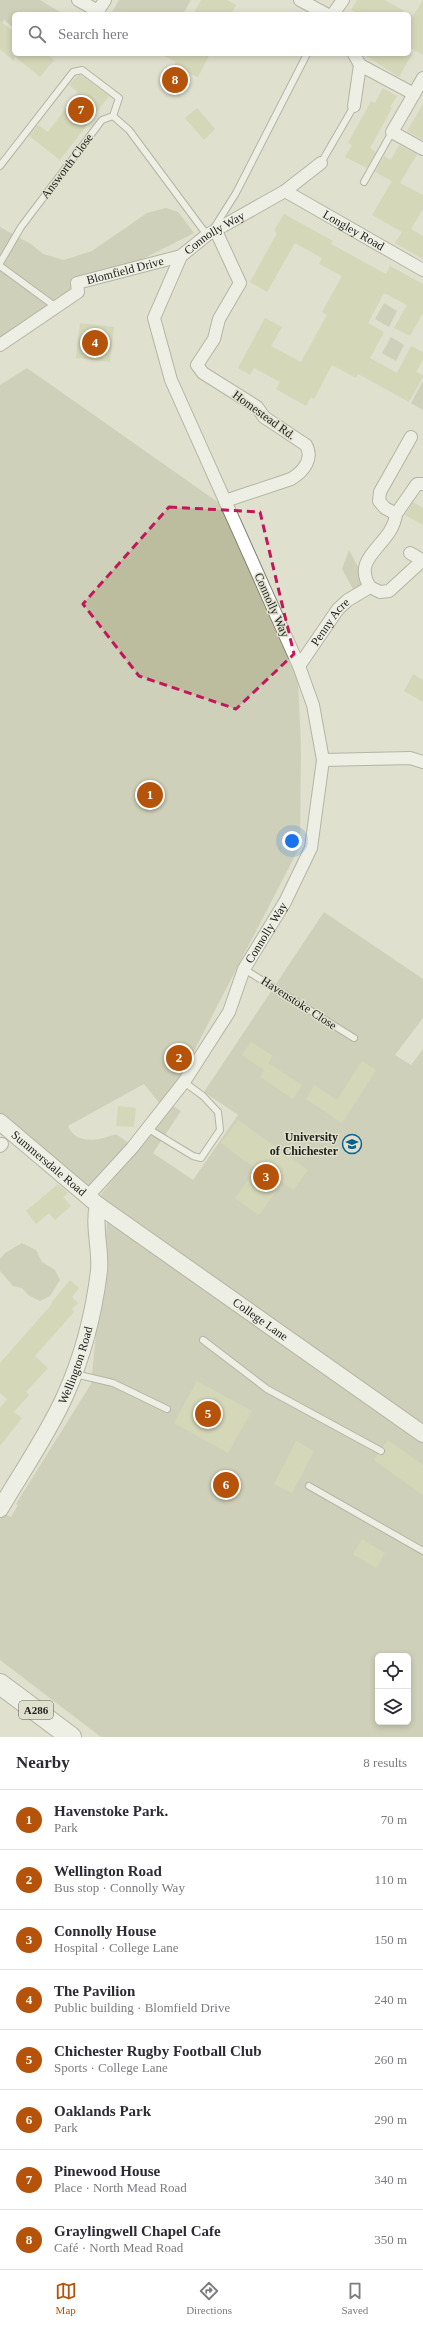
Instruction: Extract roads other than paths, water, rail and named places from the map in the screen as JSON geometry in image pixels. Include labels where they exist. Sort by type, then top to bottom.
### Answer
[{"type":"main road","name":"A286","points":[[0,1684],[71,1737]]},
{"type":"street","points":[[78,0],[98,11],[105,0]]},
{"type":"street","points":[[300,0],[322,12]]},
{"type":"street","points":[[334,12],[343,0]]},
{"type":"street","points":[[355,56],[360,65],[414,94]]},
{"type":"street","name":"Connolly Way","points":[[354,106],[360,65]]},
{"type":"street","points":[[423,78],[392,132],[423,149]]},
{"type":"street","name":"Connolly Way","points":[[93,1200],[147,1128],[184,1082],[229,1012],[244,969],[285,902],[311,848],[323,760],[312,705],[299,666],[171,380],[154,318],[180,256],[211,233],[285,191],[321,163]]},
{"type":"street","name":"Longley Road","points":[[285,191],[423,270]]},
{"type":"street","name":"Homestead Rd.","points":[[211,233],[240,283],[219,319],[214,339],[197,365],[203,373],[257,407],[264,417],[306,445],[309,449],[306,466],[299,474],[291,479],[225,501]]},
{"type":"street","name":"Blomfield Drive","points":[[0,345],[78,292],[77,283],[180,256]]},
{"type":"street","points":[[396,514],[385,508],[379,501],[380,492],[411,437]]},
{"type":"street","points":[[410,553],[423,560],[403,580],[389,591],[380,592],[370,587],[365,571],[368,558],[387,538],[395,523],[396,514],[413,487],[417,484],[423,484]]},
{"type":"street","name":"Penny Acre","points":[[299,666],[338,610],[348,600],[370,587]]},
{"type":"street","points":[[323,760],[410,758],[423,762]]},
{"type":"street","name":"Summersdale Road","points":[[0,1122],[93,1200]]},
{"type":"street","name":"Wellington Road","points":[[0,1509],[64,1398],[75,1374],[91,1313],[99,1270],[96,1214],[93,1200]]},
{"type":"street","name":"College Lane","points":[[93,1200],[423,1434]]},
{"type":"lane","points":[[0,166],[73,72],[82,70],[119,98],[113,116],[129,130],[211,233],[236,193],[306,56]]},
{"type":"lane","name":"Connolly Way","points":[[321,163],[354,106]]},
{"type":"lane","name":"Answorth Close","points":[[0,265],[20,227],[102,120],[113,116]]},
{"type":"lane","points":[[364,182],[392,132]]},
{"type":"lane","points":[[0,265],[56,307]]},
{"type":"lane","name":"Havenstoke Close","points":[[244,969],[354,1038]]},
{"type":"lane","points":[[147,1128],[193,1156],[200,1158],[220,1130],[218,1112],[203,1096],[184,1082]]},
{"type":"lane","points":[[204,1340],[267,1389],[380,1451]]},
{"type":"lane","points":[[75,1374],[113,1383],[167,1409]]},
{"type":"lane","points":[[309,1486],[423,1551]]},
{"type":"place","name":"Graylingwell Chapel Cafe","points":[[175,80]]},
{"type":"place","name":"Pinewood House","points":[[81,110]]},
{"type":"place","name":"The Pavilion","points":[[95,343]]},
{"type":"place","name":"Havenstoke Park.","points":[[150,795]]},
{"type":"place","name":"Wellington Road","points":[[179,1058]]},
{"type":"place","name":"University of Chichester","points":[[352,1144]]},
{"type":"place","name":"Connolly House","points":[[266,1177]]},
{"type":"place","name":"Chichester Rugby Football Club","points":[[208,1414]]},
{"type":"place","name":"Oaklands Park","points":[[226,1485]]}]
